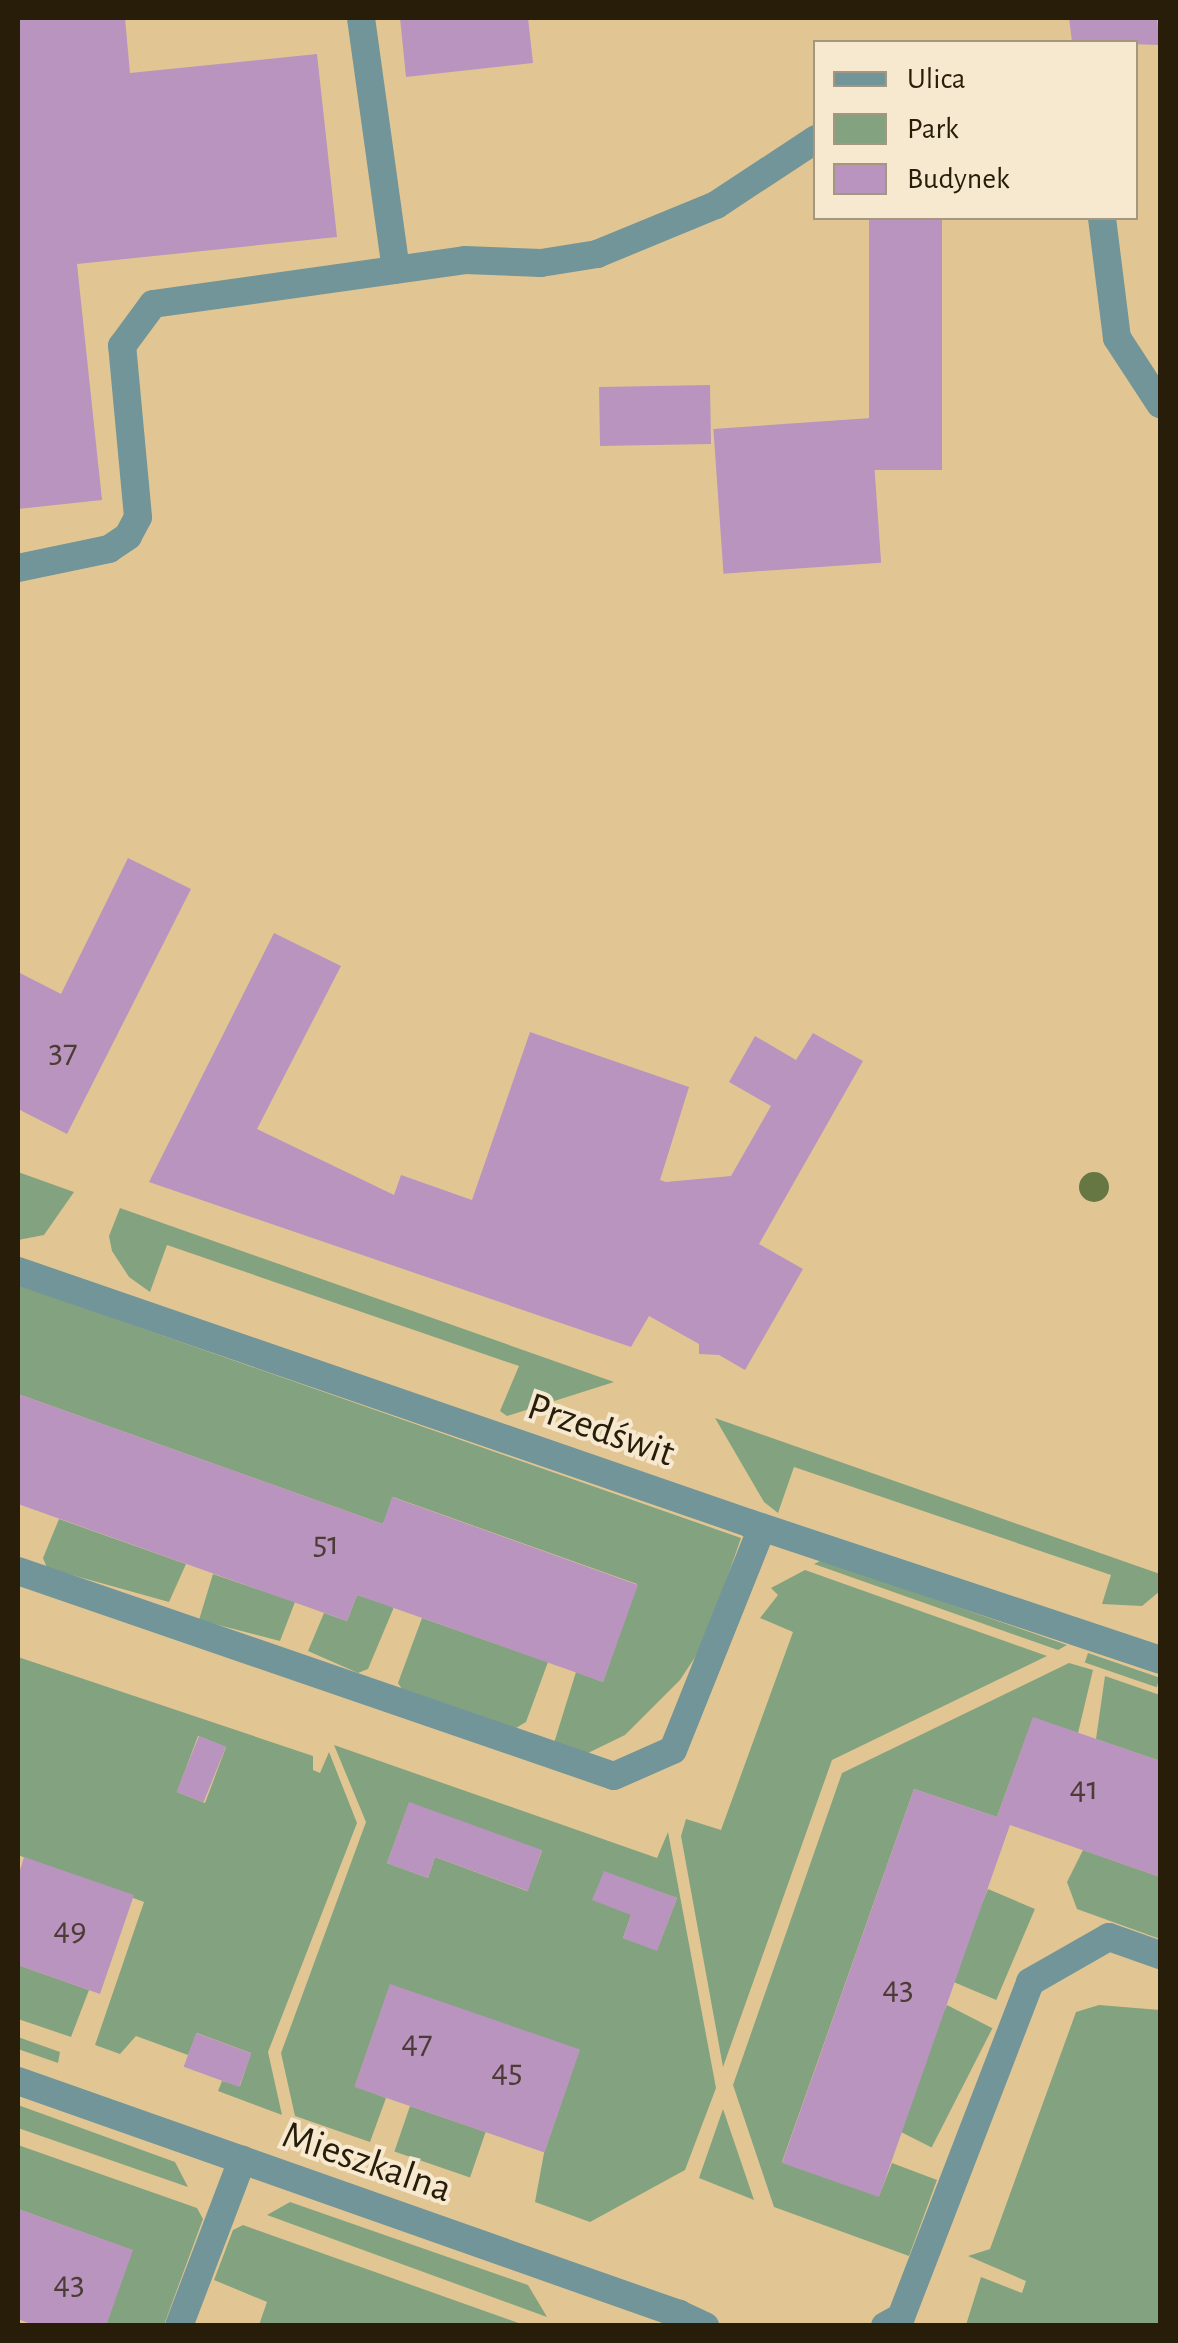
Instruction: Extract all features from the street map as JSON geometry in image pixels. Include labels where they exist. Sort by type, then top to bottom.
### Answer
[{"type":"street","points":[[361,18],[396,270]]},
{"type":"street","points":[[18,568],[109,549],[128,536],[138,517],[122,346],[153,304],[396,270],[597,254],[716,205],[813,141]]},
{"type":"street","points":[[1102,220],[1117,338],[1160,404]]},
{"type":"street","name":"Przedświt","points":[[18,1271],[1160,1660]]},
{"type":"street","points":[[18,1571],[614,1776],[673,1750],[755,1525]]},
{"type":"street","points":[[884,2326],[901,2317],[1030,1982],[1109,1937],[1160,1954]]},
{"type":"street","name":"Mieszkalna","points":[[18,2081],[677,2320],[705,2326]]},
{"type":"street","points":[[179,2326],[242,2160]]},
{"type":"green space","points":[[18,1172],[74,1192],[44,1235],[18,1240]]},
{"type":"green space","points":[[120,1208],[614,1382],[507,1416],[500,1411],[519,1366],[167,1245],[150,1292],[129,1277],[112,1251],[109,1236]]},
{"type":"green space","points":[[18,1285],[741,1538],[705,1642],[680,1680],[625,1735],[586,1754],[554,1743],[576,1672],[603,1682],[637,1584],[393,1497],[383,1524],[18,1394]]},
{"type":"green space","points":[[715,1418],[1160,1574],[1160,1591],[1142,1606],[1102,1604],[1111,1575],[794,1467],[778,1513],[764,1502]]},
{"type":"green space","points":[[59,1519],[186,1564],[169,1602],[47,1568],[43,1558]]},
{"type":"green space","points":[[822,1560],[1067,1645],[1058,1650],[814,1564]]},
{"type":"green space","points":[[805,1570],[1047,1656],[832,1760],[723,2067],[681,1836],[686,1819],[721,1830],[793,1632],[760,1618],[778,1595],[771,1588]]},
{"type":"green space","points":[[213,1574],[295,1602],[280,1641],[199,1620]]},
{"type":"green space","points":[[357,1595],[394,1607],[368,1669],[358,1673],[308,1651],[324,1613],[347,1621]]},
{"type":"green space","points":[[422,1618],[548,1662],[526,1722],[516,1728],[402,1689],[398,1683]]},
{"type":"green space","points":[[1088,1653],[1160,1678],[1157,1687],[1085,1662]]},
{"type":"green space","points":[[18,1657],[313,1756],[313,1770],[320,1773],[329,1752],[357,1823],[268,2052],[282,2115],[218,2091],[222,2081],[240,2086],[251,2053],[197,2033],[188,2055],[136,2036],[120,2054],[95,2045],[144,1902],[18,1855]],"holes":[[[198,1736],[226,1747],[205,1803],[177,1792]]]},
{"type":"green space","points":[[1069,1663],[1093,1670],[1078,1733],[1033,1718],[997,1817],[914,1789],[782,2162],[879,2196],[892,2163],[937,2180],[909,2256],[774,2207],[733,2085],[842,1773]]},
{"type":"green space","points":[[1105,1676],[1160,1695],[1160,1761],[1096,1739]]},
{"type":"green space","points":[[334,1745],[657,1858],[668,1832],[716,2088],[685,2170],[590,2222],[535,2202],[544,2153],[579,2051],[390,1985],[355,2086],[386,2098],[370,2142],[295,2116],[281,2053],[366,1822]],"holes":[[[409,1803],[542,1851],[527,1891],[435,1857],[428,1878],[387,1863]],[[604,1872],[677,1898],[657,1950],[623,1938],[631,1915]]]},
{"type":"green space","points":[[1083,1850],[1160,1877],[1160,1939],[1077,1909],[1067,1882]]},
{"type":"green space","points":[[988,1889],[1035,1909],[996,2000],[949,1980]]},
{"type":"green space","points":[[18,1965],[89,1990],[71,2037],[18,2019]]},
{"type":"green space","points":[[947,2005],[992,2028],[932,2148],[886,2124]]},
{"type":"green space","points":[[1099,2005],[1160,2010],[1160,2325],[966,2325],[981,2277],[1022,2293],[1026,2281],[968,2256],[990,2249],[1076,2012]]},
{"type":"green space","points":[[18,2037],[60,2052],[58,2063],[18,2049]]},
{"type":"green space","points":[[18,2105],[175,2162],[188,2187],[18,2128]]},
{"type":"green space","points":[[410,2106],[486,2132],[470,2177],[394,2151]]},
{"type":"green space","points":[[723,2109],[754,2200],[699,2178]]},
{"type":"green space","points":[[18,2145],[197,2208],[203,2219],[164,2325],[106,2325],[132,2250],[18,2209]]},
{"type":"green space","points":[[290,2202],[528,2285],[547,2317],[267,2215]]},
{"type":"green space","points":[[243,2225],[524,2325],[259,2325],[267,2302],[214,2280],[233,2230]]},
{"type":"building","points":[[18,18],[125,18],[130,73],[317,54],[337,237],[77,264],[102,500],[18,509]]},
{"type":"building","points":[[400,18],[528,18],[533,63],[406,77]]},
{"type":"building","points":[[1069,18],[1157,18],[1160,45],[1138,44],[1138,40],[1072,40]]},
{"type":"building","points":[[869,220],[942,220],[942,470],[869,470]]},
{"type":"building","points":[[710,385],[711,444],[600,446],[599,387]]},
{"type":"building","points":[[871,418],[881,563],[723,574],[713,429]]},
{"type":"building","points":[[128,858],[191,889],[67,1134],[18,1109],[18,972],[61,994]]},
{"type":"building","points":[[274,933],[341,966],[257,1129],[394,1195],[401,1175],[472,1200],[530,1032],[689,1087],[660,1180],[666,1182],[731,1176],[771,1106],[729,1082],[755,1036],[796,1060],[813,1033],[863,1061],[759,1244],[803,1269],[745,1370],[719,1355],[699,1354],[699,1344],[649,1316],[631,1347],[149,1182]]},
{"type":"building","points":[[18,1394],[383,1524],[392,1497],[638,1585],[603,1682],[357,1595],[347,1621],[18,1504]]},
{"type":"building","points":[[1033,1717],[1160,1761],[1160,1877],[1010,1825],[879,2197],[782,2163],[914,1789],[997,1817]]},
{"type":"building","points":[[199,1736],[226,1747],[203,1802],[177,1792]]},
{"type":"building","points":[[409,1802],[542,1850],[528,1891],[435,1857],[428,1878],[387,1863]]},
{"type":"building","points":[[24,1857],[134,1895],[100,1994],[18,1965],[18,1877]]},
{"type":"building","points":[[604,1871],[677,1898],[657,1951],[623,1938],[631,1915],[592,1900]]},
{"type":"building","points":[[390,1984],[580,2049],[545,2153],[355,2087]]},
{"type":"building","points":[[196,2033],[251,2053],[239,2087],[184,2067]]},
{"type":"building","points":[[18,2209],[133,2250],[106,2326],[36,2326],[18,2319]]}]
